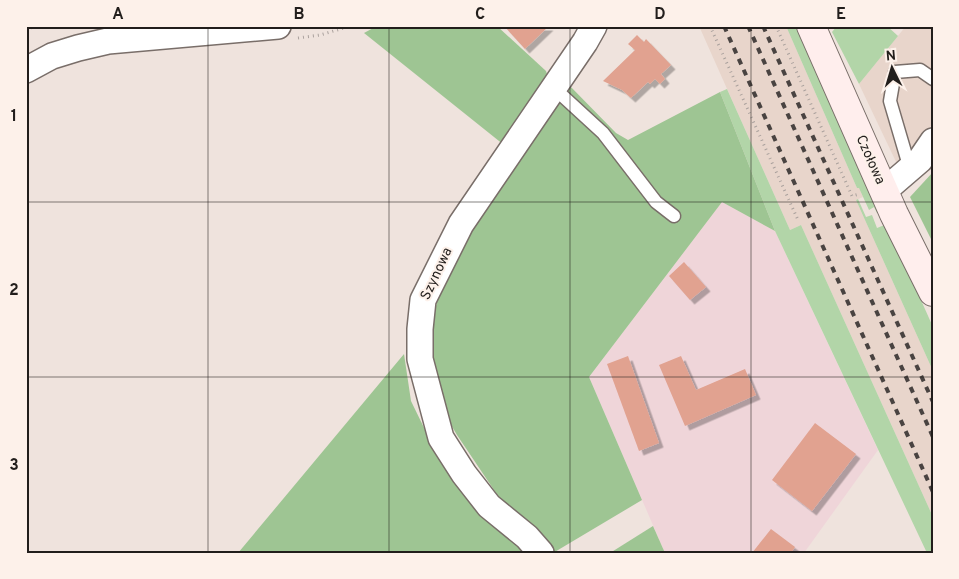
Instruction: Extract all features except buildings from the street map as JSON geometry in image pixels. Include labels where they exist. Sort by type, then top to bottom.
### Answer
[{"type":"street","points":[[26,70],[52,56],[108,42],[278,26]]},
{"type":"street","name":"Szynowa","points":[[541,553],[527,536],[490,506],[464,474],[441,438],[420,360],[420,329],[423,300],[461,224],[594,26]]},
{"type":"street","name":"Czołowa","points":[[811,26],[872,195],[933,292]]},
{"type":"street","points":[[872,195],[910,169],[920,160],[933,141]]},
{"type":"lane","points":[[910,169],[890,101],[895,72],[920,70],[933,79]]},
{"type":"lane","points":[[554,88],[603,133],[656,202],[674,216]]},
{"type":"path","points":[[26,28],[53,26]]},
{"type":"path","points":[[710,26],[798,220]]},
{"type":"path","points":[[776,26],[852,196],[858,193],[872,195]]},
{"type":"shaded area","points":[[699,26],[786,26],[857,188],[859,187],[863,197],[856,200],[933,371],[933,517],[801,225],[790,230]]},
{"type":"shaded area","points":[[906,26],[933,26],[933,123],[899,168],[859,84]]},
{"type":"shaded area","points":[[722,202],[775,231],[878,450],[804,553],[665,553],[589,377]]},
{"type":"green space","points":[[377,26],[497,26],[546,71],[549,80],[504,145],[364,33]]},
{"type":"green space","points":[[786,26],[799,26],[881,211],[877,213],[874,207],[869,210],[859,188],[857,188]]},
{"type":"green space","points":[[837,26],[887,26],[898,36],[859,84],[832,32]]},
{"type":"green space","points":[[568,84],[616,133],[628,140],[720,92],[775,231],[722,202],[589,377],[642,500],[553,553],[549,553],[512,514],[496,493],[443,411],[434,364],[433,317],[441,288],[469,233]]},
{"type":"green space","points":[[727,89],[790,230],[801,225],[933,517],[933,553],[927,553],[775,231],[720,92]]},
{"type":"green space","points":[[933,172],[933,243],[910,197]]},
{"type":"green space","points":[[858,199],[866,217],[872,215],[877,228],[887,224],[933,327],[933,371],[856,200]]},
{"type":"green space","points":[[404,354],[411,401],[429,438],[526,553],[238,553]]},
{"type":"green space","points":[[653,526],[665,553],[610,553]]},
{"type":"railway","points":[[724,26],[933,492]]},
{"type":"railway","points":[[748,26],[933,437]]},
{"type":"railway","points":[[763,26],[933,402]]}]
